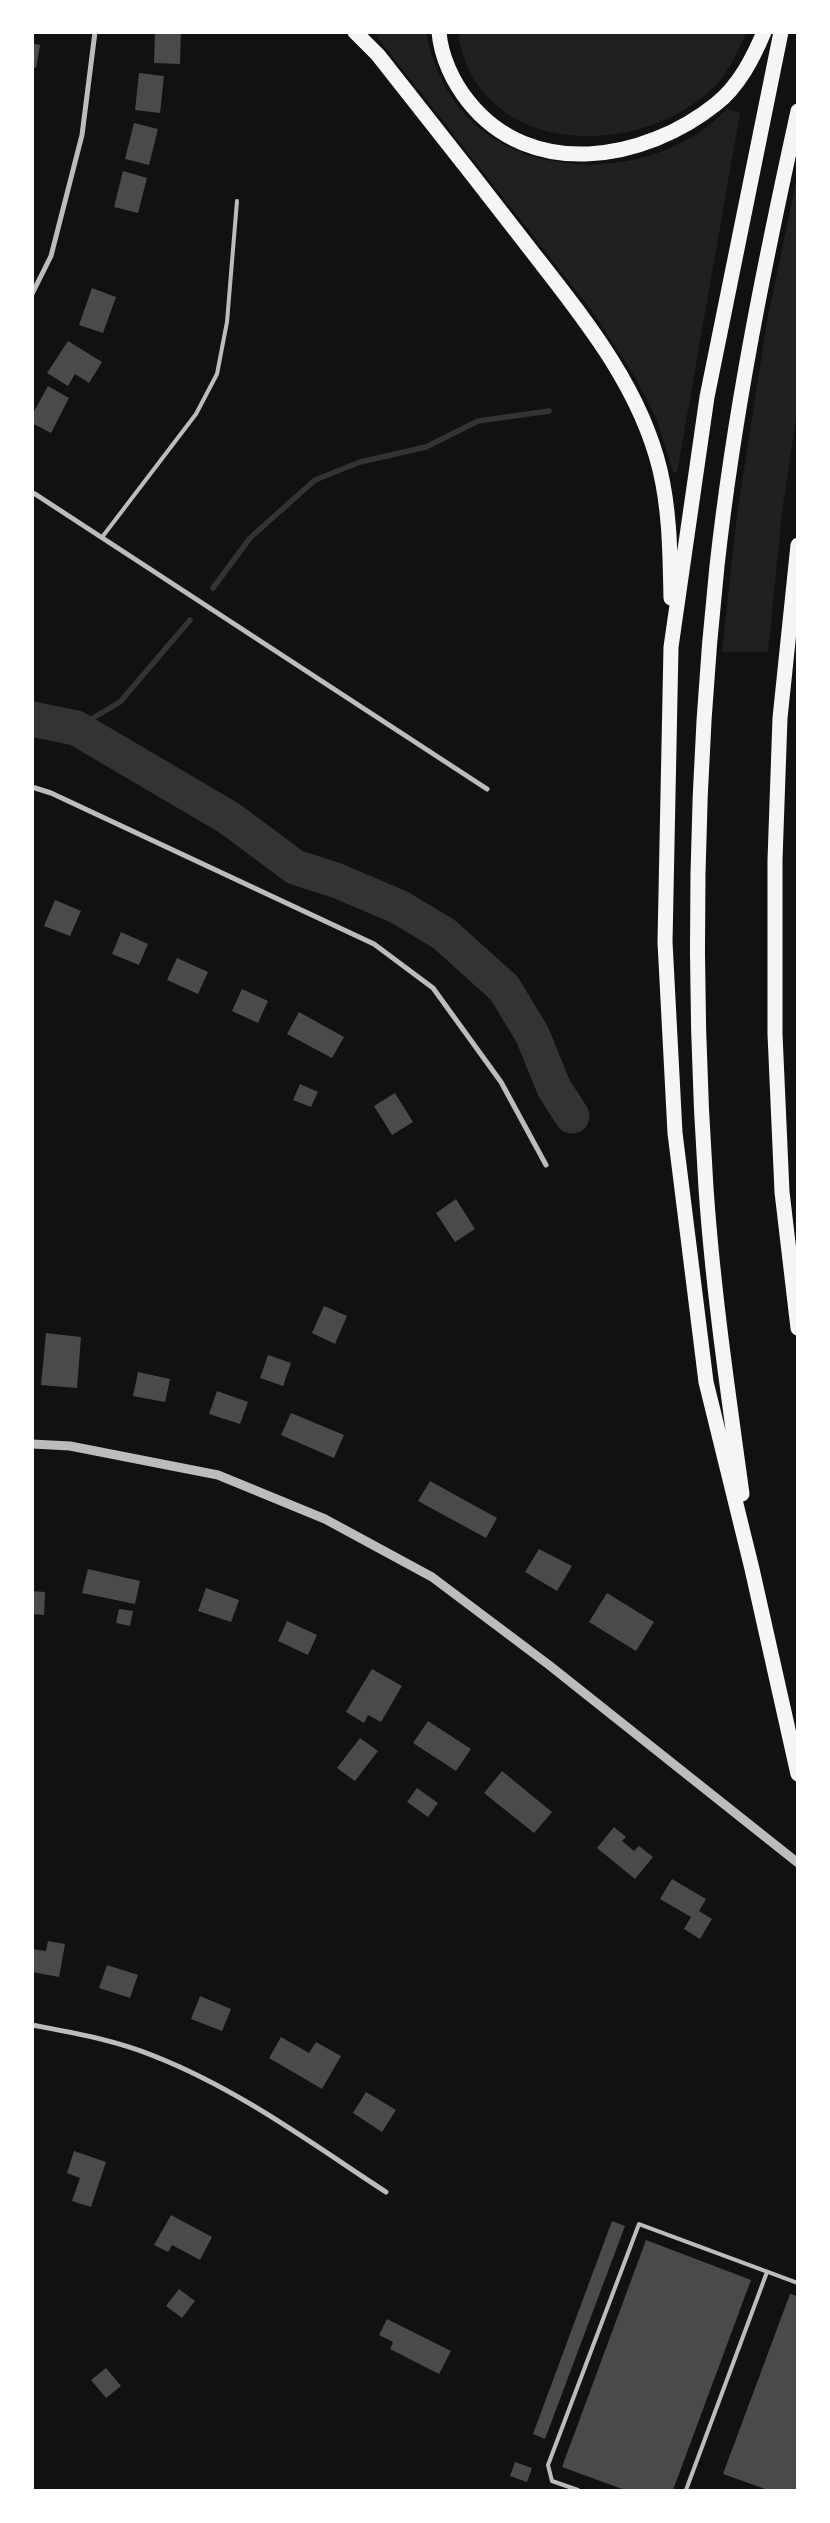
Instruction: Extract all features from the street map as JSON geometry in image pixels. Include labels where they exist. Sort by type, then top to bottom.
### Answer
[{"type":"highway","points":[[354,32],[378,55],[570,300],[601,344],[629,390],[660,469],[670,532],[671,647],[665,942],[675,1133],[706,1382],[752,1568],[798,1774]]},
{"type":"highway","points":[[439,32],[440,43],[450,72],[460,92],[477,114],[495,129],[516,142],[544,151],[573,154],[612,152],[637,146],[693,120],[718,103],[736,83],[752,58],[764,32]]},
{"type":"highway","points":[[671,647],[707,397],[781,32]]},
{"type":"highway","points":[[752,1568],[720,1332],[706,1188],[697,973],[700,823],[717,575],[730,471],[762,278],[798,110]]},
{"type":"highway","points":[[798,545],[780,718],[775,860],[775,1034],[782,1192],[798,1328]]},
{"type":"street","points":[[32,294],[51,256],[82,135],[94,32]]},
{"type":"street","points":[[32,492],[103,536],[486,789]]},
{"type":"street","points":[[32,787],[51,793],[374,944],[433,988],[501,1082],[546,1165]]},
{"type":"street","points":[[32,1444],[70,1446],[218,1475],[325,1519],[432,1577],[549,1665],[798,1863]]},
{"type":"street","points":[[32,2025],[107,2040],[188,2070],[236,2094],[386,2192]]},
{"type":"lane","points":[[103,536],[196,414],[217,374],[227,322],[237,201]]},
{"type":"lane","points":[[578,2490],[552,2481],[548,2465],[639,2224],[798,2283]]},
{"type":"lane","points":[[686,2490],[767,2272]]},
{"type":"shaded area","points":[[458,32],[746,33],[721,79],[684,110],[646,127],[606,135],[566,135],[528,125],[496,105],[471,74]]},
{"type":"shaded area","points":[[374,33],[427,33],[431,53],[442,80],[469,119],[501,143],[539,158],[579,164],[620,162],[660,152],[696,134],[727,109],[740,113],[677,473],[673,472],[657,420],[635,377],[592,311]]},
{"type":"shaded area","points":[[797,177],[798,406],[782,512],[768,652],[722,652],[737,515],[767,321]]},
{"type":"building","points":[[155,32],[181,32],[180,64],[154,63]]},
{"type":"building","points":[[32,43],[40,45],[36,68],[32,67]]},
{"type":"building","points":[[139,73],[164,76],[160,113],[135,110]]},
{"type":"building","points":[[134,123],[158,129],[149,165],[125,159]]},
{"type":"building","points":[[123,171],[147,178],[138,213],[114,207]]},
{"type":"building","points":[[92,288],[116,297],[103,333],[79,325]]},
{"type":"building","points":[[68,341],[102,362],[89,383],[75,374],[68,386],[47,373]]},
{"type":"building","points":[[48,386],[69,398],[51,433],[32,423],[32,415]]},
{"type":"building","points":[[55,900],[81,911],[70,936],[44,926]]},
{"type":"building","points":[[121,932],[148,944],[139,965],[112,954]]},
{"type":"building","points":[[177,958],[208,972],[198,994],[167,980]]},
{"type":"building","points":[[242,989],[268,1001],[258,1023],[232,1011]]},
{"type":"building","points":[[299,1012],[344,1037],[332,1058],[287,1034]]},
{"type":"building","points":[[300,1084],[318,1092],[311,1107],[293,1100]]},
{"type":"building","points":[[395,1093],[413,1122],[392,1135],[374,1106]]},
{"type":"building","points":[[456,1199],[475,1229],[455,1242],[436,1213]]},
{"type":"building","points":[[324,1306],[347,1316],[335,1344],[312,1333]]},
{"type":"building","points":[[46,1333],[81,1337],[77,1388],[41,1385]]},
{"type":"building","points":[[268,1355],[291,1363],[283,1386],[260,1378]]},
{"type":"building","points":[[138,1372],[170,1379],[165,1402],[133,1396]]},
{"type":"building","points":[[217,1391],[248,1402],[240,1424],[209,1414]]},
{"type":"building","points":[[291,1413],[344,1435],[334,1458],[281,1435]]},
{"type":"building","points":[[430,1481],[497,1518],[486,1538],[418,1501]]},
{"type":"building","points":[[539,1549],[572,1566],[557,1591],[525,1572]]},
{"type":"building","points":[[88,1569],[140,1581],[135,1604],[82,1593]]},
{"type":"building","points":[[206,1588],[239,1600],[231,1622],[198,1611]]},
{"type":"building","points":[[32,1591],[45,1592],[44,1615],[32,1614]]},
{"type":"building","points":[[607,1593],[654,1622],[636,1651],[589,1622]]},
{"type":"building","points":[[119,1609],[133,1611],[130,1626],[116,1623]]},
{"type":"building","points":[[287,1621],[317,1635],[308,1655],[278,1641]]},
{"type":"building","points":[[372,1669],[402,1686],[381,1722],[368,1715],[364,1723],[346,1712]]},
{"type":"building","points":[[428,1721],[471,1749],[456,1771],[413,1743]]},
{"type":"building","points":[[360,1738],[378,1751],[355,1781],[337,1768]]},
{"type":"building","points":[[502,1771],[552,1812],[534,1833],[484,1793]]},
{"type":"building","points":[[417,1788],[438,1803],[428,1817],[407,1802]]},
{"type":"building","points":[[614,1827],[626,1837],[622,1841],[634,1851],[639,1846],[653,1857],[635,1879],[597,1848]]},
{"type":"building","points":[[672,1879],[706,1899],[699,1911],[712,1919],[700,1939],[684,1929],[691,1917],[660,1899]]},
{"type":"building","points":[[48,1941],[65,1944],[59,1977],[32,1972],[32,1949],[46,1951]]},
{"type":"building","points":[[107,1965],[138,1975],[130,1998],[99,1988]]},
{"type":"building","points":[[200,1996],[231,2009],[222,2031],[191,2019]]},
{"type":"building","points":[[281,2037],[309,2053],[316,2042],[341,2056],[322,2089],[269,2058]]},
{"type":"building","points":[[366,2092],[396,2110],[382,2132],[353,2113]]},
{"type":"building","points":[[74,2151],[106,2162],[91,2207],[72,2201],[80,2178],[67,2173]]},
{"type":"building","points":[[171,2215],[212,2237],[200,2260],[172,2245],[168,2252],[154,2245]]},
{"type":"building","points":[[612,2221],[625,2226],[545,2439],[533,2434]]},
{"type":"building","points":[[646,2240],[751,2280],[673,2490],[625,2490],[562,2467]]},
{"type":"building","points":[[179,2289],[195,2301],[182,2318],[166,2306]]},
{"type":"building","points":[[790,2294],[798,2296],[798,2490],[768,2490],[723,2474]]},
{"type":"building","points":[[387,2319],[451,2351],[439,2374],[390,2349],[393,2342],[379,2335]]},
{"type":"building","points":[[106,2368],[121,2386],[106,2398],[91,2380]]},
{"type":"building","points":[[515,2462],[532,2468],[527,2482],[510,2476]]},
{"type":"waterway","points":[[213,588],[250,538],[315,480],[360,462],[426,447],[478,421],[549,411]]},
{"type":"waterway","points":[[76,728],[120,702],[190,620]]},
{"type":"waterway","points":[[32,719],[76,728],[229,818],[295,867],[338,881],[399,907],[444,934],[504,988],[532,1034],[554,1088],[572,1116]]}]
